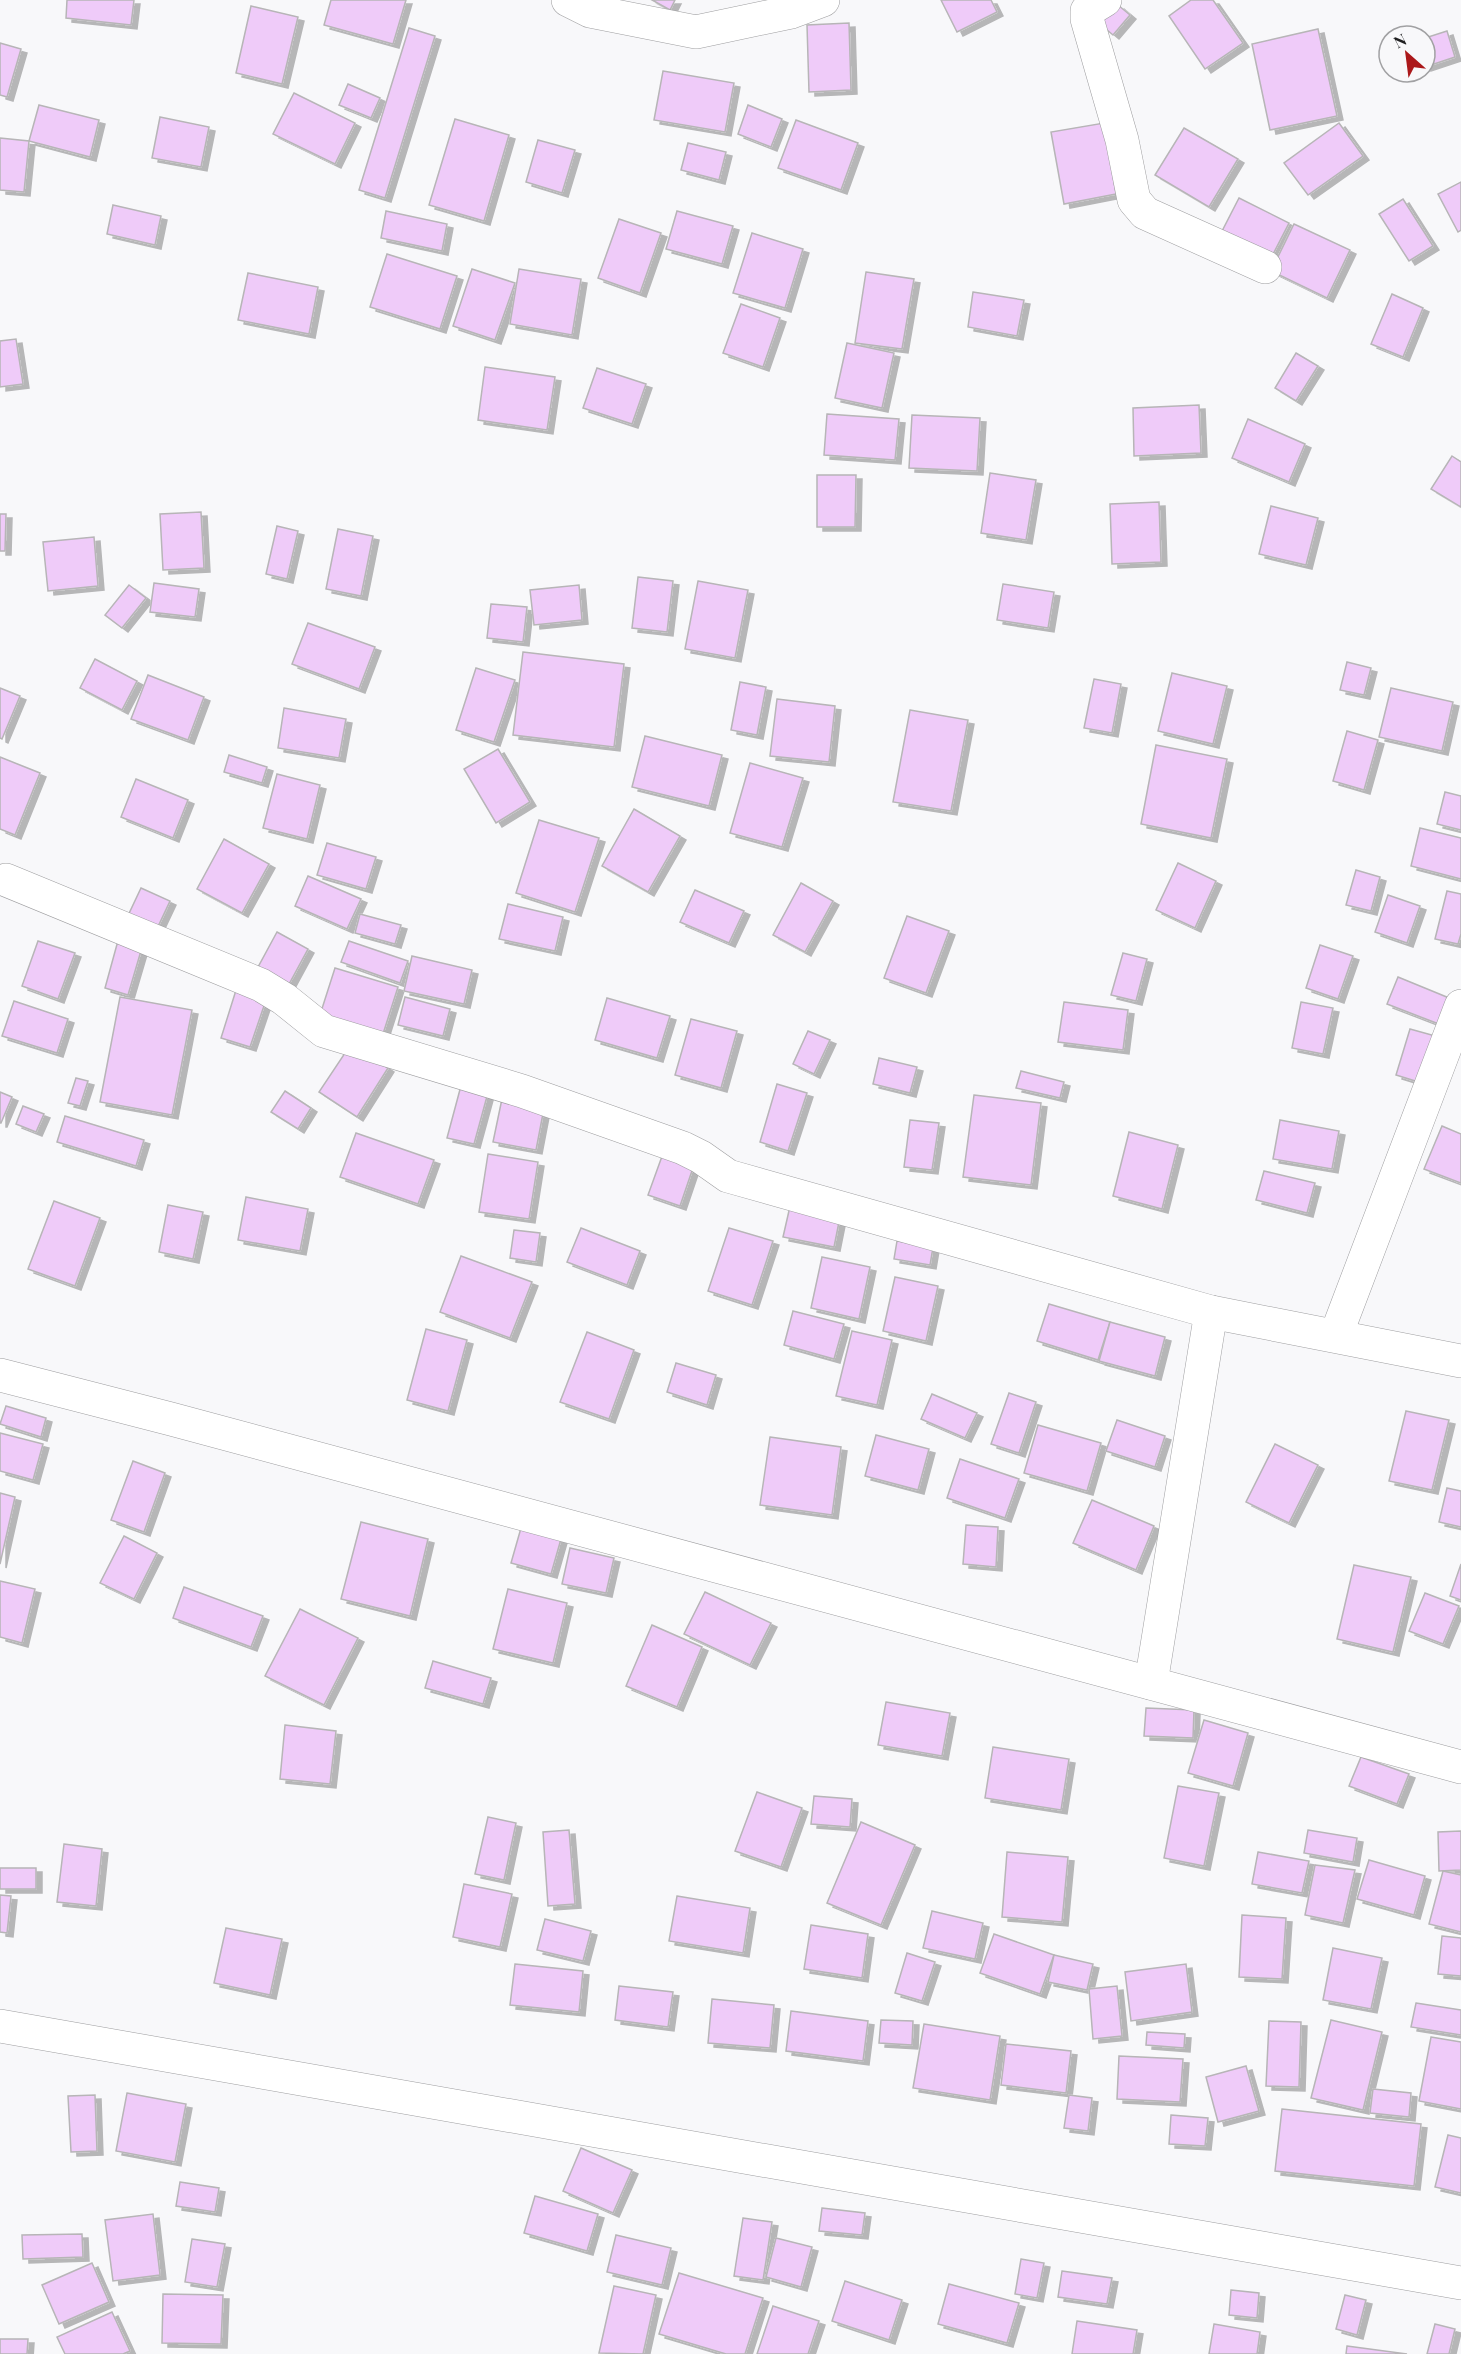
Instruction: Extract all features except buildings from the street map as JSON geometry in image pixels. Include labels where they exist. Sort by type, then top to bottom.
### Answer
[{"type":"street","points":[[568,0],[591,10],[696,32],[791,12],[823,0]]},
{"type":"street","points":[[1105,0],[1087,11],[1087,19],[1122,140],[1134,200],[1138,207],[1145,213],[1265,267]]},
{"type":"street","points":[[6,880],[261,985],[284,999],[324,1031],[522,1091],[672,1144],[701,1157],[728,1176],[1210,1312],[1461,1361]]},
{"type":"street","points":[[1336,1335],[1461,1006]]},
{"type":"street","points":[[1151,1683],[1210,1312]]},
{"type":"street","points":[[0,1375],[171,1419],[1461,1767]]},
{"type":"street","points":[[0,2026],[1461,2283]]}]
